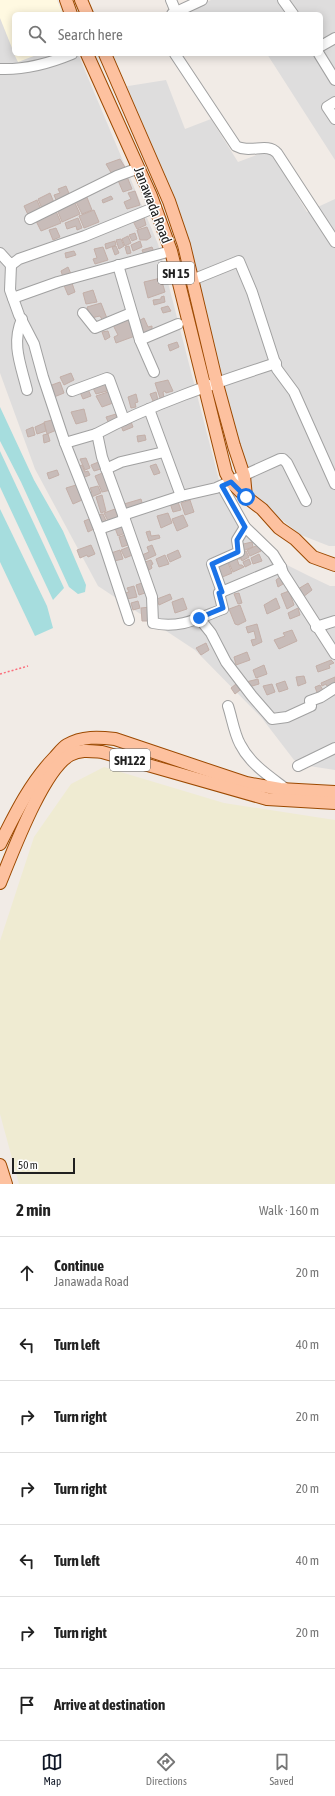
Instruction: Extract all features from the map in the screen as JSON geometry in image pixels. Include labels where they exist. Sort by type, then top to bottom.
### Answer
[{"type":"main road","points":[[66,0],[70,12]]},
{"type":"main road","points":[[81,0],[86,12]]},
{"type":"main road","name":"Janawada Road","points":[[88,56],[156,207],[171,251],[226,473],[227,484],[262,508],[279,528],[295,539],[313,557],[335,565]]},
{"type":"main road","name":"Janawada Road","points":[[106,56],[169,201],[184,245],[217,384],[244,476],[246,497]]},
{"type":"main road","points":[[0,844],[22,802],[41,772],[66,746],[77,740],[96,736],[115,739],[246,783],[286,789],[335,792]]},
{"type":"main road","name":"SH122","points":[[0,883],[24,823],[54,770],[68,756],[81,750],[102,752],[267,799],[335,803]]},
{"type":"main road","points":[[22,802],[33,808]]},
{"type":"main road","points":[[0,1165],[6,1184]]},
{"type":"street","points":[[171,0],[174,12]]},
{"type":"street","points":[[176,12],[202,0]]},
{"type":"street","points":[[283,0],[292,12]]},
{"type":"street","points":[[323,45],[335,38]]},
{"type":"street","points":[[0,69],[20,70],[52,62],[67,56]]},
{"type":"street","points":[[176,56],[236,146],[245,150],[274,149],[335,242]]},
{"type":"street","points":[[320,56],[335,80]]},
{"type":"street","points":[[335,102],[327,107],[335,119]]},
{"type":"street","points":[[30,219],[117,176],[139,168]]},
{"type":"street","points":[[11,265],[19,259],[85,236],[156,207]]},
{"type":"street","points":[[13,298],[58,282],[171,251]]},
{"type":"street","points":[[0,253],[11,265],[10,290],[34,344],[43,376],[66,443],[99,529],[129,620]]},
{"type":"street","points":[[192,280],[239,261],[252,292],[277,369],[294,392],[335,484]]},
{"type":"street","points":[[118,265],[140,340],[154,372]]},
{"type":"street","points":[[83,314],[95,328],[131,313]]},
{"type":"street","points":[[22,319],[17,331],[17,350],[27,390]]},
{"type":"street","points":[[140,340],[178,324]]},
{"type":"street","points":[[66,443],[96,434],[149,409],[204,388],[276,363]]},
{"type":"street","points":[[72,391],[107,378],[109,379],[124,420]]},
{"type":"street","points":[[149,409],[181,496]]},
{"type":"street","points":[[96,434],[106,469],[152,597],[153,623],[166,626],[191,622],[223,608],[219,593],[281,567]]},
{"type":"street","points":[[106,469],[121,462],[164,452]]},
{"type":"street","points":[[99,529],[124,517],[181,496],[227,484],[280,459],[283,459],[287,463],[306,501]]},
{"type":"street","points":[[227,484],[245,527],[273,554],[316,627],[335,654]]},
{"type":"street","points":[[222,592],[212,564],[238,552],[237,540],[245,527]]},
{"type":"street","points":[[199,618],[211,633],[226,662],[252,696],[272,718],[287,717],[311,706],[310,701],[321,697],[335,688]]},
{"type":"street","points":[[316,627],[335,621]]},
{"type":"street","points":[[228,706],[240,744],[244,750],[260,770],[286,789]]},
{"type":"street","points":[[298,766],[335,748]]},
{"type":"path","points":[[0,674],[28,666]]},
{"type":"shaded area","points":[[0,0],[57,0],[62,12],[12,12],[12,56],[79,56],[158,244],[219,480],[245,523],[273,554],[287,565],[330,586],[335,586],[335,770],[303,765],[294,760],[261,717],[195,650],[98,586],[35,469],[0,373]]},
{"type":"shaded area","points":[[0,0],[57,0],[62,12],[12,12],[12,48],[0,18]]},
{"type":"shaded area","points":[[211,0],[335,0],[335,160],[268,56],[323,56],[323,12],[184,12]]},
{"type":"shaded area","points":[[15,56],[34,56],[18,62]]},
{"type":"shaded area","points":[[166,80],[185,129],[211,119],[238,162],[270,150],[307,212],[335,199],[335,546],[329,546],[301,535],[257,500],[239,467],[177,228],[122,87]]},
{"type":"shaded area","points":[[104,767],[224,803],[335,820],[335,1184],[19,1184],[0,1114],[0,941],[34,837],[71,784]]},
{"type":"water","points":[[0,407],[34,480],[63,531],[86,585],[85,592],[78,594],[69,587],[21,482],[0,441]]},
{"type":"water","points":[[0,451],[64,588],[53,600],[0,487]]},
{"type":"water","points":[[0,509],[47,606],[53,628],[35,636],[0,562]]},
{"type":"building","points":[[120,159],[126,169],[113,176],[106,164]]},
{"type":"building","points":[[126,174],[132,189],[123,192],[117,178]]},
{"type":"building","points":[[66,186],[70,196],[57,202],[54,195],[60,193],[58,189]]},
{"type":"building","points":[[135,191],[140,205],[127,209],[124,202],[131,199],[128,193]]},
{"type":"building","points":[[50,193],[55,205],[43,211],[38,199]]},
{"type":"building","points":[[86,195],[92,210],[82,214],[75,200]]},
{"type":"building","points":[[111,196],[113,199],[103,203],[102,200]]},
{"type":"building","points":[[37,200],[42,212],[29,217],[24,206]]},
{"type":"building","points":[[74,201],[80,214],[62,222],[57,209]]},
{"type":"building","points":[[94,210],[99,222],[84,228],[79,216]]},
{"type":"building","points":[[56,211],[61,223],[41,231],[35,219]]},
{"type":"building","points":[[143,214],[146,225],[137,229],[132,219]]},
{"type":"building","points":[[78,218],[82,228],[77,230],[76,226],[67,229],[65,223]]},
{"type":"building","points":[[147,227],[151,237],[147,240],[140,240],[137,230]]},
{"type":"building","points":[[56,228],[60,237],[53,240],[49,230]]},
{"type":"building","points":[[135,233],[137,239],[132,241],[129,235]]},
{"type":"building","points":[[128,236],[131,243],[125,246],[122,239]]},
{"type":"building","points":[[121,239],[124,246],[119,249],[116,240]]},
{"type":"building","points":[[115,241],[116,245],[106,249],[105,244]]},
{"type":"building","points":[[140,241],[142,247],[133,251],[131,245]]},
{"type":"building","points":[[116,246],[119,253],[115,255],[112,247]]},
{"type":"building","points":[[129,246],[131,253],[127,254],[125,247]]},
{"type":"building","points":[[103,247],[108,260],[95,264],[93,259],[97,258],[94,249]]},
{"type":"building","points":[[152,247],[154,252],[144,255],[142,250]]},
{"type":"building","points":[[74,251],[76,255],[66,258],[65,253]]},
{"type":"building","points":[[68,267],[71,274],[63,277],[61,271]]},
{"type":"building","points":[[161,278],[165,292],[148,298],[144,282]]},
{"type":"building","points":[[71,280],[75,292],[68,295],[63,283]]},
{"type":"building","points":[[93,290],[97,302],[86,304],[83,293]]},
{"type":"building","points":[[164,296],[165,302],[154,305],[153,300],[161,299],[161,297]]},
{"type":"building","points":[[101,303],[108,321],[104,323],[100,316],[91,318],[87,307]]},
{"type":"building","points":[[168,306],[171,311],[163,313],[161,308]]},
{"type":"building","points":[[129,318],[135,336],[116,343],[114,337],[118,335],[113,325]]},
{"type":"building","points":[[144,318],[148,327],[152,326],[152,333],[141,337],[135,323]]},
{"type":"building","points":[[108,331],[110,337],[105,340],[102,332]]},
{"type":"building","points":[[177,342],[179,347],[170,351],[168,345]]},
{"type":"building","points":[[71,373],[74,380],[64,385],[60,377]]},
{"type":"building","points":[[168,380],[173,391],[166,393],[165,391],[163,392],[164,398],[160,398],[155,383]]},
{"type":"building","points":[[60,382],[64,393],[54,397],[49,386]]},
{"type":"building","points":[[105,383],[107,391],[96,394],[92,386]]},
{"type":"building","points":[[87,387],[91,396],[83,399],[79,390]]},
{"type":"building","points":[[108,392],[113,403],[102,407],[96,396]]},
{"type":"building","points":[[156,392],[158,400],[153,401],[150,394]]},
{"type":"building","points":[[136,394],[138,402],[135,403],[136,407],[131,408],[128,397]]},
{"type":"building","points":[[84,409],[87,421],[76,424],[71,412]]},
{"type":"building","points":[[116,414],[117,420],[109,424],[106,417]]},
{"type":"building","points":[[56,419],[59,429],[47,434],[44,422]]},
{"type":"building","points":[[130,419],[133,427],[123,431],[120,423]]},
{"type":"building","points":[[44,423],[46,431],[37,434],[35,427]]},
{"type":"building","points":[[33,427],[35,435],[28,437],[26,430]]},
{"type":"building","points":[[48,434],[50,441],[44,443],[43,435]]},
{"type":"building","points":[[145,435],[146,440],[138,442],[137,436]]},
{"type":"building","points":[[86,458],[90,468],[85,470],[80,459]]},
{"type":"building","points":[[101,461],[104,468],[94,471],[91,465]]},
{"type":"building","points":[[156,464],[160,473],[154,475],[150,466]]},
{"type":"building","points":[[82,465],[85,472],[88,471],[90,475],[82,478],[77,467]]},
{"type":"building","points":[[57,470],[59,475],[49,479],[47,473]]},
{"type":"building","points":[[105,472],[111,490],[102,492],[95,476]]},
{"type":"building","points":[[76,485],[82,500],[73,504],[66,488]]},
{"type":"building","points":[[98,486],[101,493],[89,498],[87,493],[92,492],[90,488]]},
{"type":"building","points":[[102,495],[106,511],[101,513],[96,497]]},
{"type":"building","points":[[141,499],[143,506],[126,510],[124,504]]},
{"type":"building","points":[[190,500],[194,512],[185,515],[181,503]]},
{"type":"building","points":[[178,502],[181,510],[173,512],[170,503]]},
{"type":"building","points":[[115,509],[118,517],[108,521],[104,513]]},
{"type":"building","points":[[168,513],[172,523],[161,528],[157,516]]},
{"type":"building","points":[[103,514],[107,523],[100,524],[96,515]]},
{"type":"building","points":[[183,515],[188,526],[177,531],[172,519]]},
{"type":"building","points":[[92,518],[96,528],[88,532],[84,521]]},
{"type":"building","points":[[125,525],[128,532],[118,536],[115,528]]},
{"type":"building","points":[[150,531],[151,536],[159,535],[160,538],[149,541],[146,532]]},
{"type":"building","points":[[128,534],[129,537],[125,539],[128,545],[122,547],[119,537]]},
{"type":"building","points":[[252,542],[253,547],[242,551],[239,545]]},
{"type":"building","points":[[91,545],[95,554],[80,558],[77,550]]},
{"type":"building","points":[[152,545],[156,555],[145,560],[142,555],[149,552],[147,547]]},
{"type":"building","points":[[258,545],[261,551],[250,556],[247,550]]},
{"type":"building","points":[[131,546],[135,554],[125,558],[121,550]]},
{"type":"building","points":[[120,550],[123,559],[114,561],[111,553]]},
{"type":"building","points":[[178,550],[181,557],[170,562],[167,555]]},
{"type":"building","points":[[246,551],[249,557],[242,561],[239,553]]},
{"type":"building","points":[[238,554],[241,559],[237,559],[239,565],[244,567],[233,572],[227,558]]},
{"type":"building","points":[[259,554],[262,561],[253,564],[251,558]]},
{"type":"building","points":[[165,555],[169,564],[159,567],[156,559]]},
{"type":"building","points":[[249,559],[251,564],[245,567],[243,562]]},
{"type":"building","points":[[151,560],[153,564],[151,565],[152,568],[149,570],[145,562]]},
{"type":"building","points":[[227,560],[232,573],[220,578],[215,564]]},
{"type":"building","points":[[280,577],[283,584],[278,587],[276,580]]},
{"type":"building","points":[[145,582],[148,592],[139,595],[136,585]]},
{"type":"building","points":[[308,583],[312,590],[303,597],[298,589]]},
{"type":"building","points":[[134,586],[137,597],[127,599],[125,593],[129,592],[127,588]]},
{"type":"building","points":[[289,591],[294,605],[287,609],[281,594]]},
{"type":"building","points":[[239,593],[242,603],[238,604],[234,594]]},
{"type":"building","points":[[170,594],[172,599],[159,605],[157,599]]},
{"type":"building","points":[[183,598],[187,609],[175,613],[172,602]]},
{"type":"building","points":[[276,598],[280,608],[267,614],[264,605]]},
{"type":"building","points":[[138,601],[140,608],[133,610],[131,603]]},
{"type":"building","points":[[240,605],[246,621],[238,625],[235,624],[229,609]]},
{"type":"building","points":[[150,607],[151,621],[142,621],[141,608]]},
{"type":"building","points":[[298,608],[300,615],[290,619],[288,613]]},
{"type":"building","points":[[257,624],[262,642],[253,646],[251,640],[256,639],[254,631],[248,633],[246,627]]},
{"type":"building","points":[[292,630],[297,641],[279,649],[274,640],[285,636],[283,633]]},
{"type":"building","points":[[206,643],[209,650],[201,655],[196,648]]},
{"type":"building","points":[[247,652],[250,660],[236,665],[234,657]]},
{"type":"building","points":[[331,660],[334,663],[329,665],[330,668],[318,672],[316,666]]},
{"type":"building","points":[[264,665],[267,674],[256,678],[253,670]]},
{"type":"building","points":[[304,676],[306,683],[298,686],[296,677]]},
{"type":"building","points":[[335,677],[335,684],[327,686],[326,684],[322,686],[321,683]]},
{"type":"building","points":[[258,679],[259,684],[249,687],[246,682]]},
{"type":"building","points":[[285,681],[288,689],[279,692],[276,684]]},
{"type":"building","points":[[236,684],[240,690],[235,694],[231,688]]},
{"type":"building","points":[[272,684],[275,692],[267,695],[263,686]]},
{"type":"building","points":[[320,685],[324,692],[318,695],[315,687]]},
{"type":"route","points":[[199,618],[223,608],[219,593],[222,592],[212,564],[238,552],[237,540],[245,527],[222,486],[231,482],[246,497]]}]
